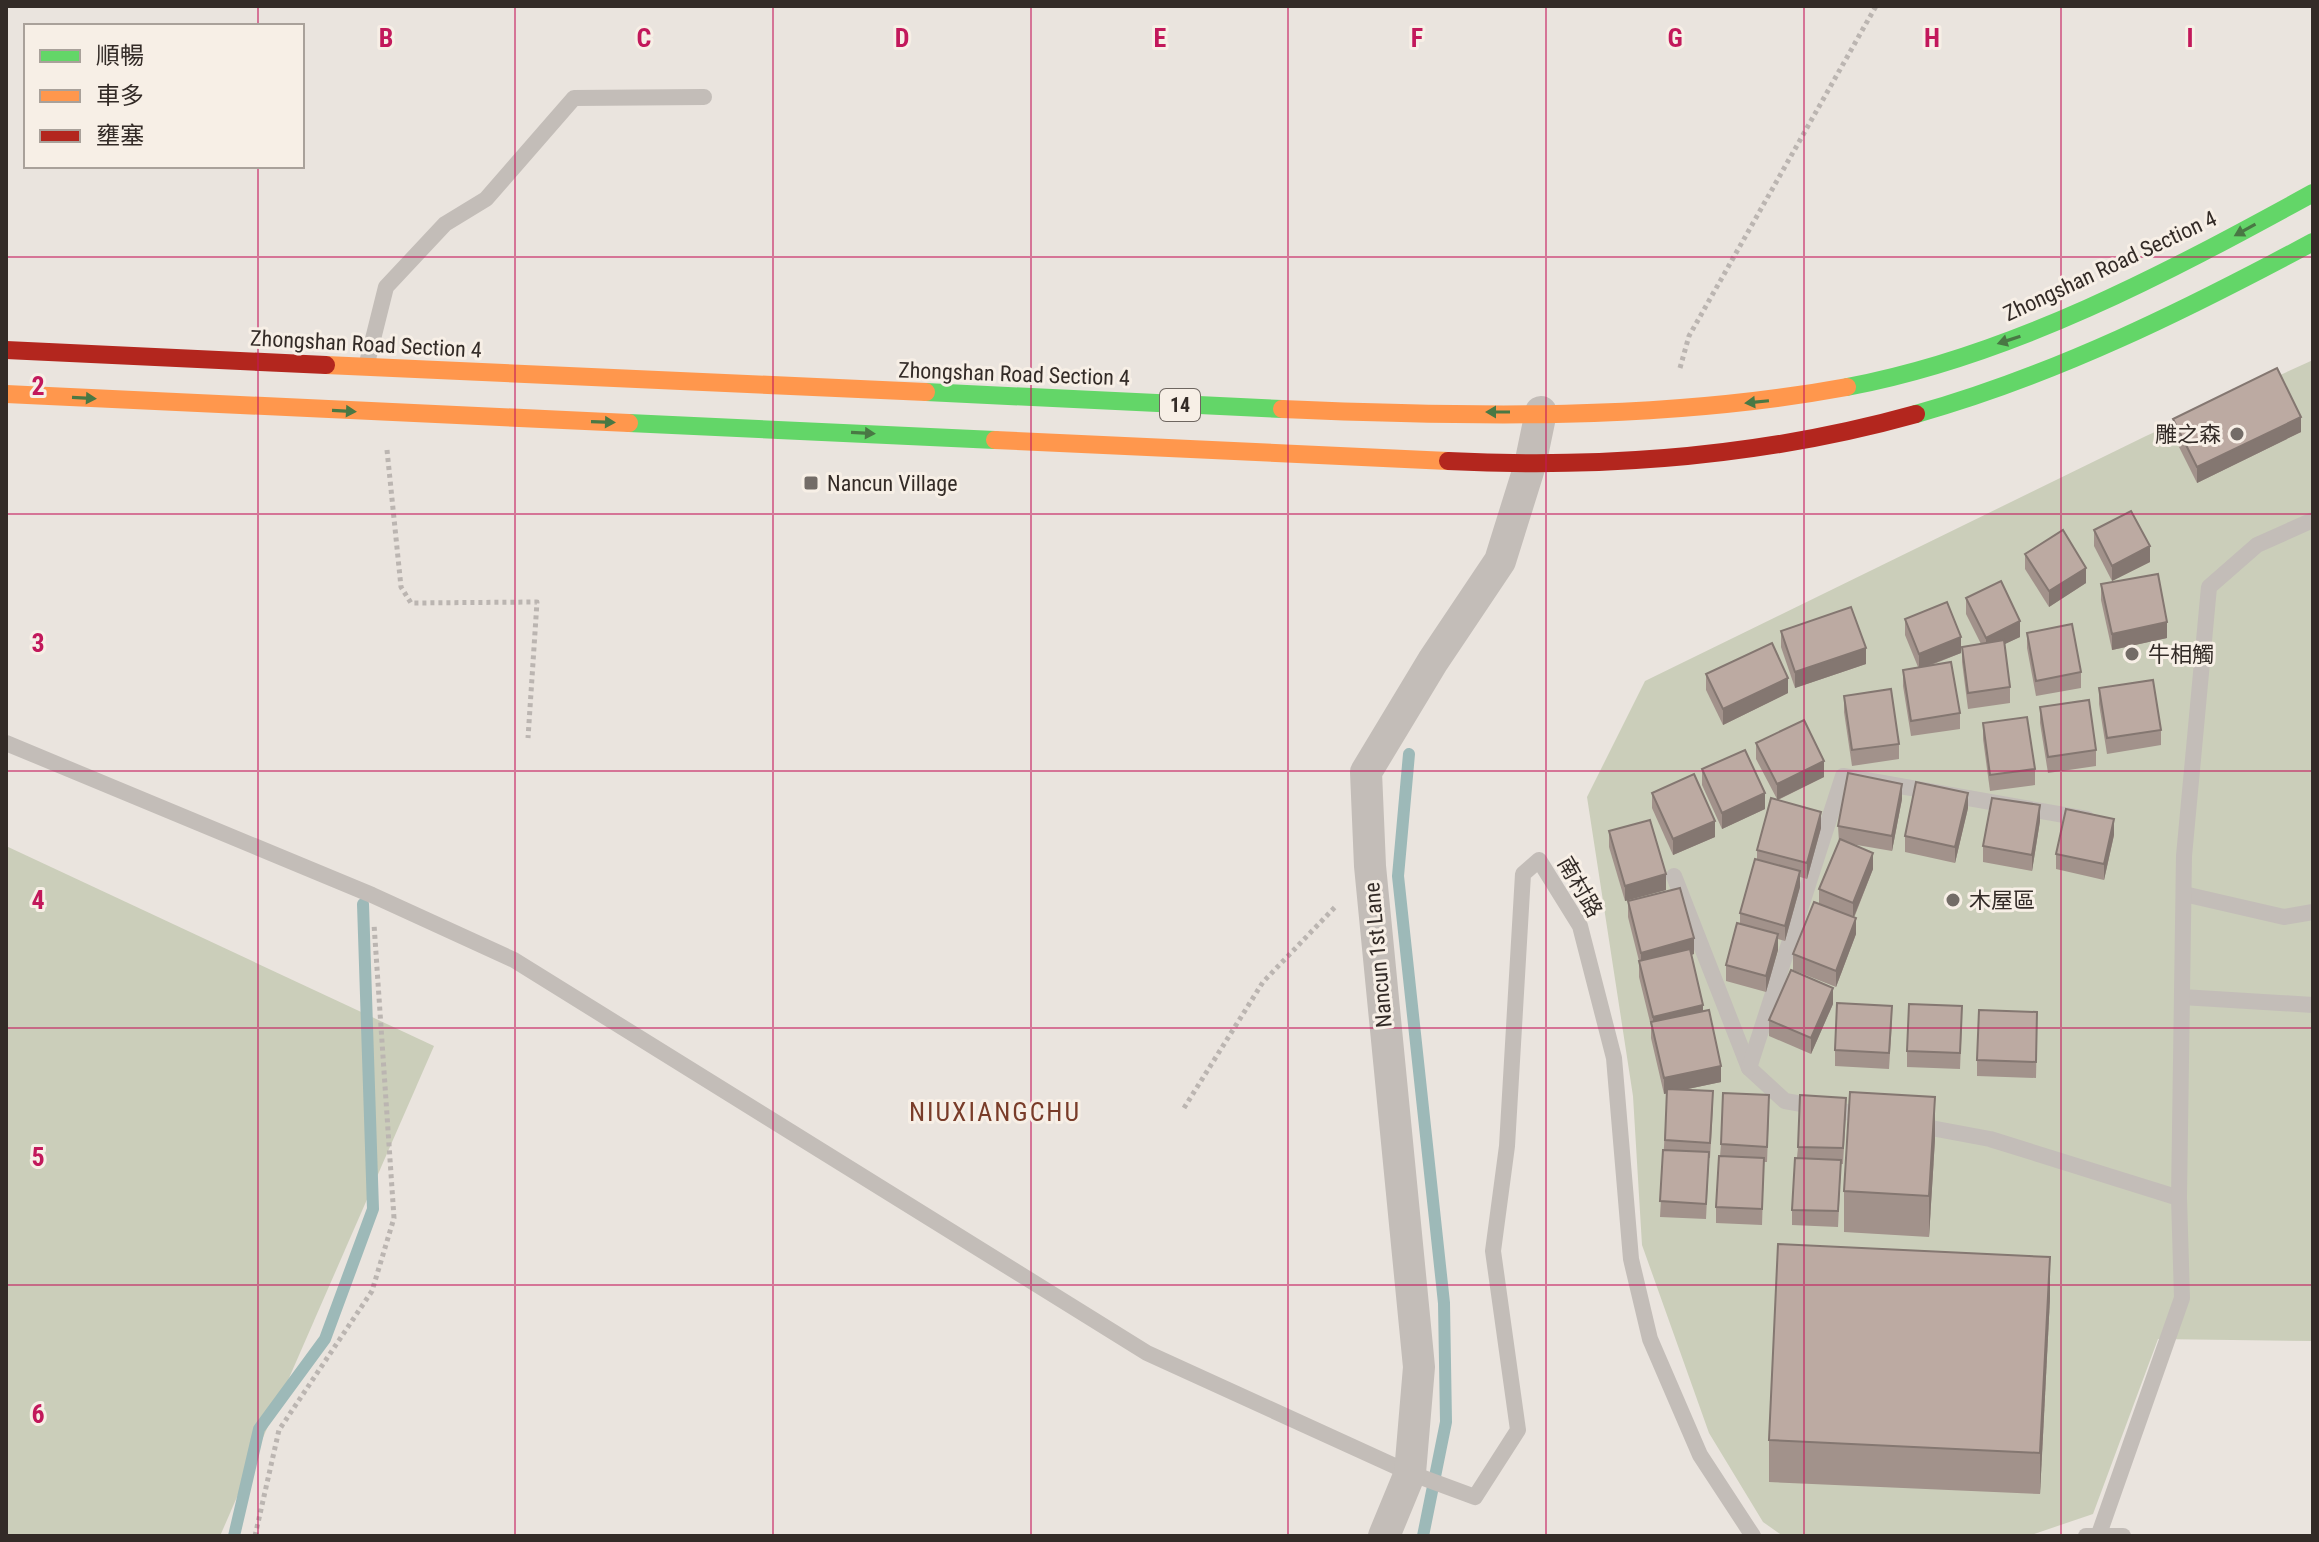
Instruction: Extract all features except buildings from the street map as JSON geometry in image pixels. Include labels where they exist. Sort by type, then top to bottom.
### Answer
[{"type":"main road","name":"Zhongshan Road Section 4","points":[[6,350],[1351,412],[1668,412],[1770,401],[1883,380],[2038,330],[2227,240],[2313,193]]},
{"type":"main road","name":"14","points":[[6,394],[1530,465],[1691,456],[1794,445],[1949,407],[2085,354],[2218,294],[2313,242]]},
{"type":"street","name":"Nancun 1st Lane","points":[[1384,1536],[1410,1473],[1419,1367],[1370,866],[1366,772],[1433,661],[1500,561],[1530,465],[1541,412]]},
{"type":"lane","points":[[366,368],[386,287],[445,224],[486,199],[574,98],[704,97]]},
{"type":"lane","points":[[2123,1536],[2092,1535],[2182,1298],[2179,1198],[2184,894],[2209,587],[2257,545],[2313,520]]},
{"type":"lane","points":[[6,743],[372,895],[514,960],[1147,1353],[1410,1473]]},
{"type":"lane","points":[[1749,1068],[1843,776],[2100,821]]},
{"type":"lane","name":"南村路","points":[[1410,1473],[1475,1497],[1518,1430],[1493,1251],[1507,1146],[1523,874],[1539,860],[1580,926],[1614,1058],[1631,1259],[1650,1339],[1700,1455],[1753,1536]]},
{"type":"lane","points":[[1674,876],[1749,1068],[1785,1101],[1990,1139],[2179,1198]]},
{"type":"lane","points":[[2184,894],[2284,917],[2313,912]]},
{"type":"lane","points":[[2182,997],[2313,1005]]},
{"type":"path","points":[[1668,412],[1689,336],[1876,6]]},
{"type":"path","points":[[384,413],[389,493],[401,587],[411,603],[537,602],[528,738]]},
{"type":"path","points":[[1184,1108],[1263,982],[1315,933],[1370,866]]},
{"type":"path","points":[[255,1536],[279,1430],[372,1291],[394,1218],[372,895]]},
{"type":"green space","points":[[2313,360],[2313,1341],[2158,1339],[2093,1514],[2028,1536],[1783,1536],[1763,1522],[1709,1433],[1642,1245],[1633,1096],[1587,797],[1645,681],[2146,436]]},
{"type":"green space","points":[[6,846],[434,1046],[220,1536],[6,1536]]},
{"type":"waterway","points":[[1409,754],[1398,876],[1444,1303],[1446,1422],[1423,1536]]},
{"type":"waterway","points":[[234,1536],[259,1429],[325,1339],[373,1209],[363,904]]},
{"type":"traffic: fast","points":[[1847,387],[1969,355],[2028,333],[2145,281],[2313,193]]},
{"type":"traffic: fast","points":[[1916,414],[2019,380],[2119,339],[2313,242]]},
{"type":"traffic: fast","points":[[926,392],[1282,409]]},
{"type":"traffic: fast","points":[[629,423],[995,440]]},
{"type":"traffic: slow","points":[[326,365],[926,392]]},
{"type":"traffic: slow","points":[[1282,409],[1424,414],[1566,414],[1707,406],[1847,387]]},
{"type":"traffic: slow","points":[[6,394],[629,423]]},
{"type":"traffic: slow","points":[[995,440],[1448,461]]},
{"type":"traffic: jam","points":[[6,350],[326,365]]},
{"type":"traffic: jam","points":[[1448,461],[1567,463],[1684,457],[1800,441],[1916,414]]},
{"type":"place","name":"雕之森","points":[[2237,434]]},
{"type":"place","name":"Nancun Village","points":[[811,483]]},
{"type":"place","name":"牛相觸","points":[[2132,654]]},
{"type":"place","name":"木屋區","points":[[1953,900]]},
{"type":"district","name":"NIUXIANGCHU","points":[[995,1112]]}]
